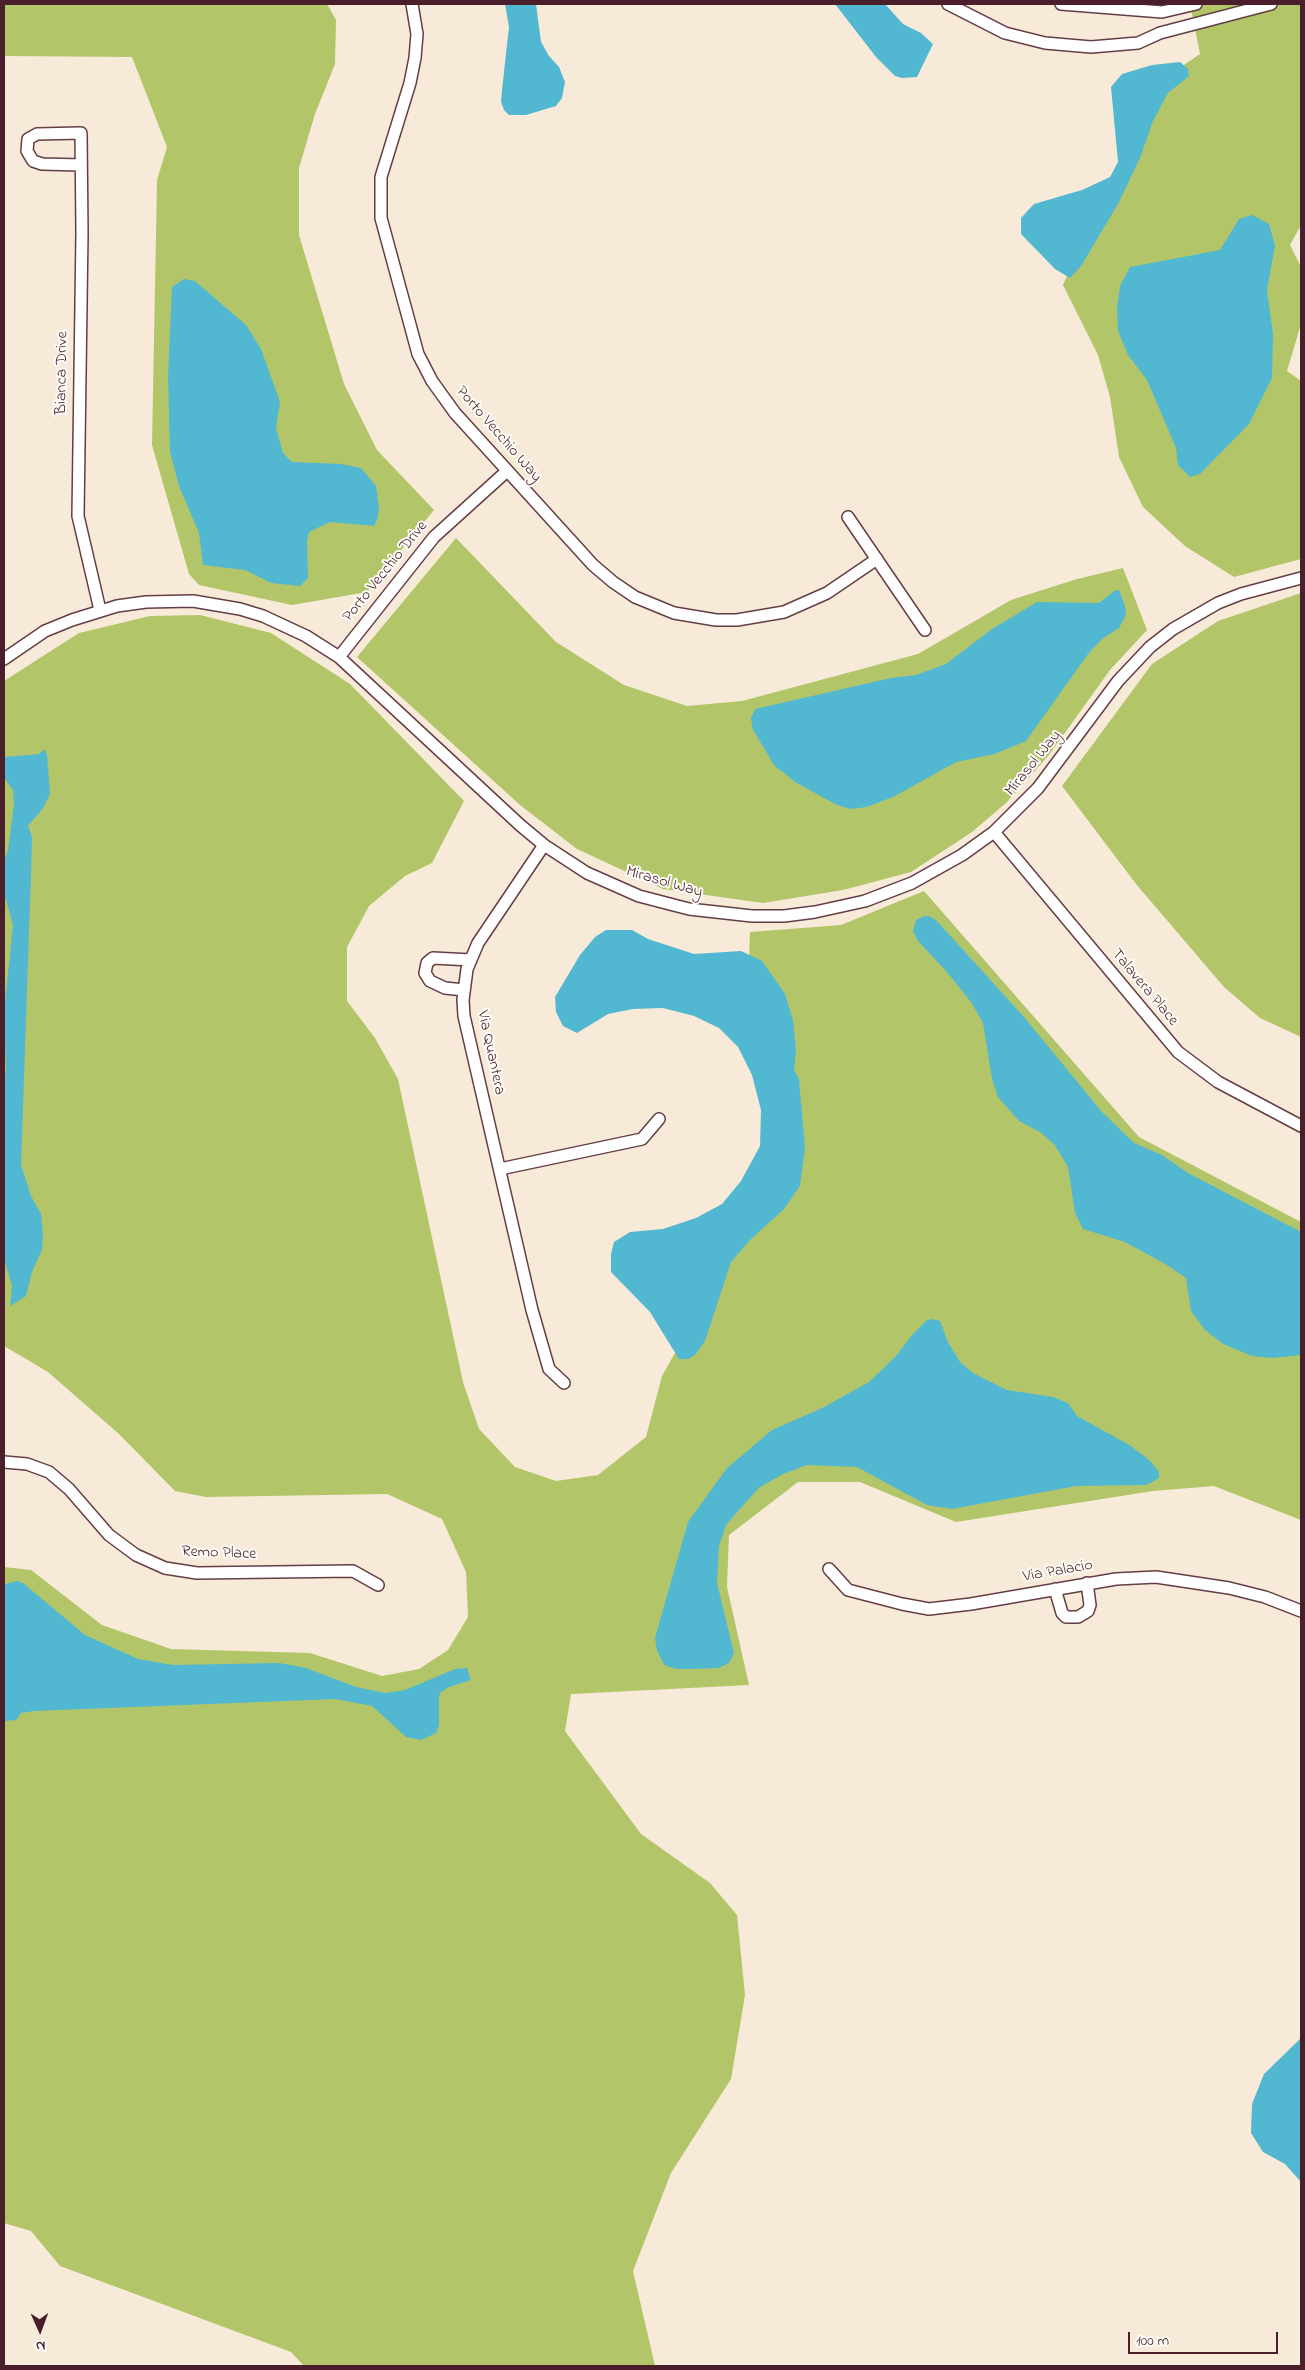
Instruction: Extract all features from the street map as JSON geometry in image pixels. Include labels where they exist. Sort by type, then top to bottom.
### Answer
[{"type":"street","name":"Porto Vecchio Way","points":[[412,4],[416,34],[415,58],[410,83],[381,176],[381,218],[418,354],[432,382],[455,413],[593,565],[635,597],[674,613],[716,620],[737,620],[784,612],[827,593],[877,560]]},
{"type":"street","points":[[948,4],[1005,33],[1045,43],[1091,47],[1138,43],[1160,33],[1271,4]]},
{"type":"street","points":[[1060,4],[1162,12],[1196,4]]},
{"type":"street","name":"Bianca Drive","points":[[81,165],[42,164],[33,161],[28,156],[26,144],[28,139],[38,134],[81,133],[81,165],[78,516],[100,610]]},
{"type":"street","name":"Porto Vecchio Drive","points":[[339,657],[434,537],[507,471]]},
{"type":"street","points":[[848,517],[925,630]]},
{"type":"street","name":"Mirasol Way","points":[[4,659],[46,632],[100,610],[146,602],[193,601],[240,609],[285,625],[339,657],[520,825],[565,860],[610,884],[664,903],[720,914],[784,916],[840,908],[889,893],[941,869],[994,832],[1038,788],[1118,681],[1150,647],[1173,629],[1218,603],[1240,594],[1301,578]]},
{"type":"street","name":"Talavera Place","points":[[994,832],[1178,1052],[1218,1082],[1301,1126]]},
{"type":"street","name":"Via Quantera","points":[[544,845],[478,943],[470,960],[464,990],[464,1016],[532,1310],[549,1369],[564,1383]]},
{"type":"street","points":[[464,990],[445,988],[430,980],[425,973],[427,963],[432,958],[470,960]]},
{"type":"street","points":[[500,1169],[642,1139],[659,1119]]},
{"type":"street","name":"Remo Place","points":[[4,1462],[27,1464],[49,1472],[69,1489],[109,1535],[136,1555],[165,1568],[197,1573],[353,1571],[378,1585]]},
{"type":"street","name":"Via Palacio","points":[[829,1569],[848,1590],[929,1609],[971,1604],[1116,1578],[1156,1577],[1194,1582],[1265,1597],[1301,1611]]},
{"type":"street","points":[[1055,1589],[1062,1613],[1066,1617],[1078,1618],[1088,1611],[1090,1597],[1087,1583]]},
{"type":"green space","points":[[4,4],[327,4],[336,20],[335,64],[315,114],[299,168],[299,235],[344,384],[377,450],[434,510],[367,592],[292,605],[199,585],[189,574],[152,445],[157,180],[167,147],[132,57],[4,56]]},
{"type":"green space","points":[[1190,4],[1301,4],[1301,225],[1290,245],[1301,267],[1301,324],[1287,371],[1301,381],[1301,559],[1234,577],[1185,546],[1143,507],[1119,457],[1110,397],[1098,355],[1063,285],[1080,245],[1166,77],[1200,54]]},
{"type":"green space","points":[[456,538],[556,642],[624,685],[687,706],[742,701],[918,654],[1011,600],[1077,579],[1123,568],[1147,630],[1110,670],[1049,755],[1006,803],[972,832],[911,872],[843,890],[763,903],[663,889],[577,849],[520,805],[357,657]]},
{"type":"green space","points":[[1301,593],[1301,1037],[1260,1018],[1224,987],[1136,884],[1062,786],[1152,664],[1218,621]]},
{"type":"green space","points":[[200,615],[271,633],[350,684],[464,801],[432,863],[405,876],[369,906],[347,947],[347,1001],[375,1038],[398,1079],[463,1382],[479,1429],[515,1467],[556,1481],[598,1475],[646,1437],[662,1376],[763,1196],[776,1088],[748,986],[750,932],[841,925],[924,891],[1139,1137],[1301,1222],[1301,1520],[1214,1486],[1153,1491],[956,1522],[860,1482],[798,1482],[729,1535],[727,1587],[749,1685],[571,1694],[565,1731],[641,1834],[710,1883],[737,1915],[745,1995],[731,2079],[671,2173],[633,2271],[655,2366],[304,2366],[291,2352],[60,2266],[31,2231],[4,2223],[4,1567],[31,1570],[102,1625],[171,1649],[310,1653],[382,1676],[419,1669],[448,1650],[468,1617],[466,1572],[442,1519],[387,1494],[206,1497],[175,1491],[119,1434],[48,1372],[4,1346],[4,681],[79,633],[150,616]]},
{"type":"water","points":[[505,4],[536,4],[541,42],[549,56],[559,67],[565,82],[562,98],[556,106],[526,115],[509,115],[504,110],[501,102],[509,27]]},
{"type":"water","points":[[835,4],[885,4],[903,24],[921,33],[933,44],[917,77],[902,78],[895,76],[876,57]]},
{"type":"water","points":[[1180,62],[1188,69],[1189,76],[1168,93],[1153,121],[1140,158],[1118,204],[1081,266],[1070,278],[1055,269],[1021,234],[1021,218],[1034,204],[1082,190],[1110,177],[1118,162],[1111,87],[1122,74],[1152,65]]},
{"type":"water","points":[[1252,215],[1269,224],[1275,246],[1267,290],[1273,334],[1272,378],[1249,424],[1200,474],[1190,477],[1178,465],[1176,448],[1147,380],[1128,355],[1118,331],[1117,307],[1120,286],[1130,267],[1220,250],[1239,219]]},
{"type":"water","points":[[184,279],[195,281],[246,325],[261,349],[280,402],[276,428],[283,453],[292,462],[341,464],[361,468],[376,486],[379,506],[378,518],[374,526],[330,522],[309,532],[307,541],[308,578],[300,586],[271,583],[245,570],[203,565],[199,533],[179,486],[170,452],[168,376],[172,287]]},
{"type":"water","points":[[1119,590],[1126,615],[1119,628],[1102,639],[1088,654],[1026,741],[995,754],[956,762],[895,796],[867,807],[850,809],[837,805],[795,782],[774,765],[753,730],[751,718],[755,709],[891,678],[916,675],[946,664],[992,629],[1037,602],[1099,603],[1114,591]]},
{"type":"water","points":[[44,749],[47,755],[50,794],[43,808],[28,826],[32,837],[21,1165],[31,1196],[41,1214],[43,1234],[42,1250],[32,1272],[26,1296],[10,1306],[12,1286],[4,1259],[4,1086],[6,1070],[4,1011],[13,925],[4,893],[4,861],[8,850],[14,804],[13,790],[5,779],[5,757],[39,754]]},
{"type":"water","points":[[929,916],[936,920],[1024,1017],[1102,1112],[1134,1143],[1162,1155],[1188,1173],[1301,1232],[1301,1355],[1272,1358],[1252,1356],[1223,1344],[1205,1330],[1191,1311],[1186,1278],[1167,1265],[1125,1242],[1083,1229],[1075,1213],[1068,1167],[1054,1144],[1040,1132],[1019,1121],[998,1097],[992,1079],[983,1023],[971,1002],[918,941],[913,931],[916,920]]},
{"type":"water","points":[[606,930],[632,930],[648,939],[694,954],[741,951],[762,961],[785,994],[793,1020],[796,1051],[794,1070],[799,1079],[805,1148],[800,1186],[784,1209],[750,1240],[731,1262],[705,1341],[695,1355],[688,1359],[679,1359],[650,1312],[611,1272],[611,1254],[614,1242],[630,1232],[663,1229],[696,1218],[722,1204],[741,1181],[760,1146],[761,1110],[752,1075],[738,1047],[719,1028],[694,1016],[663,1008],[633,1009],[608,1014],[577,1033],[563,1026],[556,1012],[555,997],[580,955],[595,937]]},
{"type":"water","points":[[927,1320],[940,1321],[948,1342],[960,1362],[973,1373],[1007,1390],[1053,1397],[1068,1403],[1077,1416],[1131,1446],[1149,1460],[1159,1472],[1159,1478],[1146,1485],[1076,1486],[952,1509],[927,1505],[857,1467],[807,1465],[783,1474],[760,1487],[746,1502],[726,1525],[719,1546],[717,1583],[734,1653],[729,1663],[719,1668],[691,1669],[676,1669],[664,1665],[657,1650],[655,1638],[688,1522],[727,1468],[772,1430],[822,1408],[869,1382],[896,1356],[912,1335]]},
{"type":"water","points":[[17,1581],[23,1583],[85,1635],[138,1659],[173,1665],[279,1663],[306,1668],[356,1687],[385,1693],[405,1690],[455,1669],[467,1668],[471,1680],[449,1687],[441,1692],[439,1696],[439,1725],[436,1733],[421,1740],[406,1737],[372,1706],[335,1699],[34,1711],[21,1713],[16,1720],[4,1721],[4,1586],[5,1584]]},
{"type":"water","points":[[1301,2038],[1301,2182],[1285,2164],[1263,2152],[1251,2133],[1252,2104],[1264,2074]]}]
